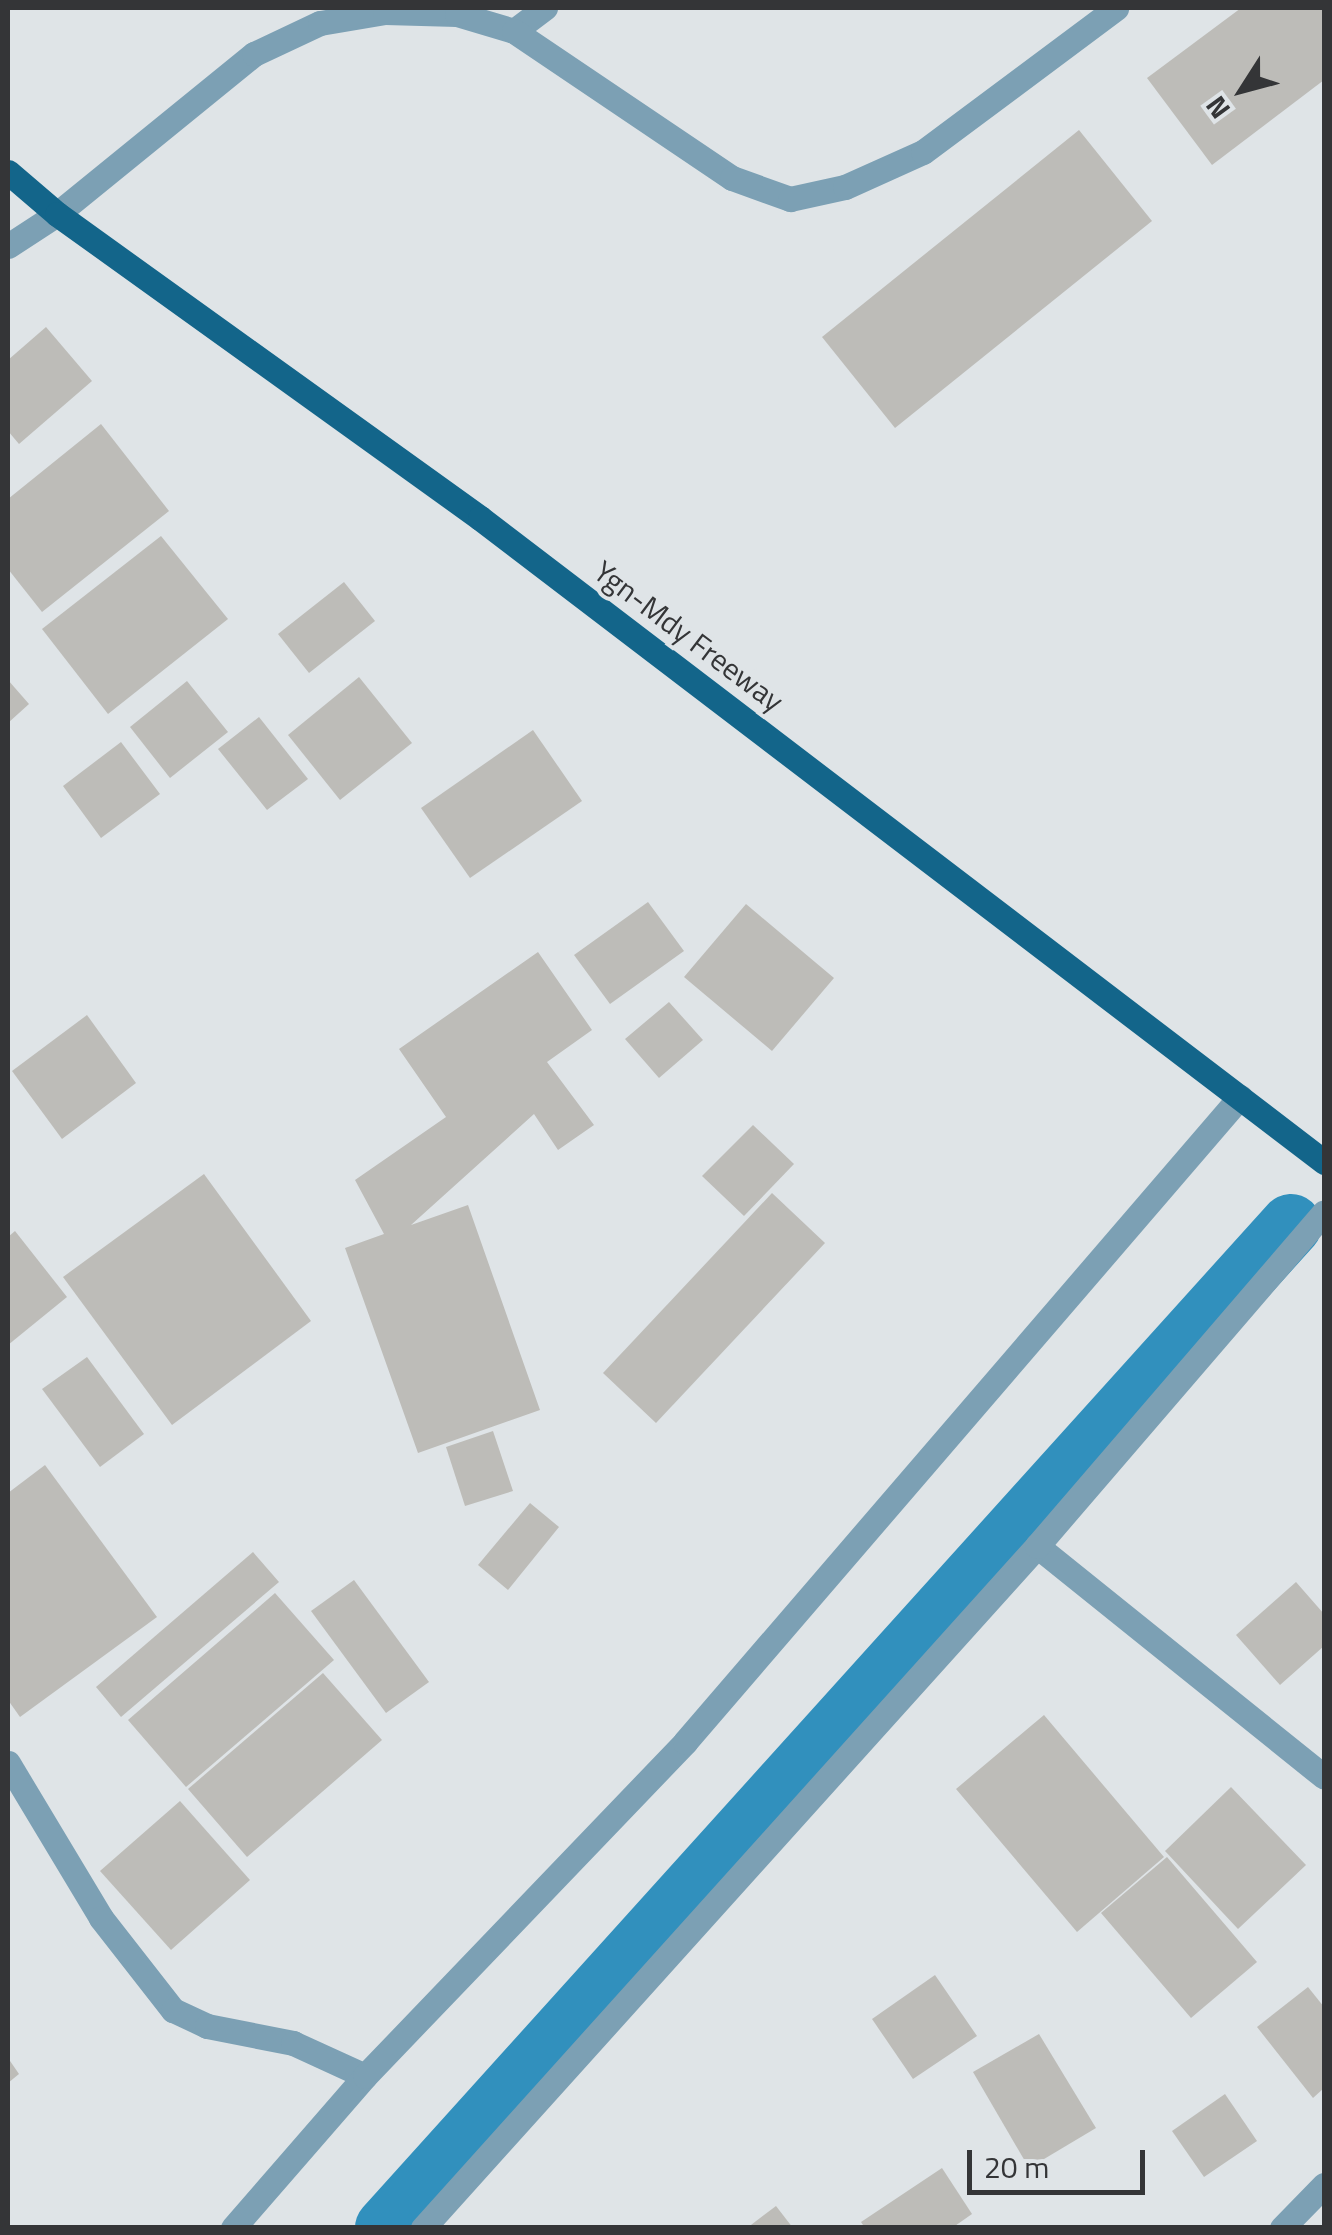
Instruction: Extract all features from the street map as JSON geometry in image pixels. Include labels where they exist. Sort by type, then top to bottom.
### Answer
[{"type":"main road","name":"Ygn-Mdy Freeway","points":[[8,172],[57,214],[480,518],[1324,1162]]},
{"type":"street","points":[[514,32],[545,8]]},
{"type":"street","points":[[8,246],[57,214],[254,54],[320,23],[386,12],[457,14],[514,32],[732,178],[790,200],[844,187],[923,152],[1116,8]]},
{"type":"street","points":[[233,2228],[365,2076],[685,1742],[1240,1097]]},
{"type":"street","points":[[423,2228],[1037,1546],[1324,1212]]},
{"type":"street","points":[[1037,1546],[1324,1777]]},
{"type":"street","points":[[8,1763],[101,1918],[142,1978],[174,2010],[207,2026],[293,2043],[365,2076]]},
{"type":"street","points":[[1282,2228],[1324,2185]]},
{"type":"building","points":[[1241,8],[1324,8],[1324,80],[1212,165],[1147,78]]},
{"type":"building","points":[[1079,130],[1152,221],[895,428],[822,337]]},
{"type":"building","points":[[46,327],[92,381],[19,444],[8,431],[8,360]]},
{"type":"building","points":[[101,424],[169,511],[42,612],[8,569],[8,499]]},
{"type":"building","points":[[161,536],[228,619],[108,714],[42,629]]},
{"type":"building","points":[[344,582],[375,621],[309,673],[278,634]]},
{"type":"building","points":[[359,677],[412,743],[340,800],[288,735]]},
{"type":"building","points":[[8,680],[29,704],[8,723]]},
{"type":"building","points":[[187,681],[228,732],[170,778],[130,727]]},
{"type":"building","points":[[259,717],[308,779],[267,810],[218,749]]},
{"type":"building","points":[[533,730],[582,801],[470,878],[421,808]]},
{"type":"building","points":[[121,742],[160,794],[101,838],[63,786]]},
{"type":"building","points":[[648,902],[684,951],[610,1004],[574,955]]},
{"type":"building","points":[[746,904],[834,978],[772,1051],[684,977]]},
{"type":"building","points":[[538,952],[592,1030],[547,1062],[594,1125],[558,1150],[534,1114],[411,1225],[468,1205],[540,1410],[418,1453],[345,1248],[384,1234],[355,1180],[446,1117],[399,1049]]},
{"type":"building","points":[[669,1002],[703,1040],[659,1078],[625,1039]]},
{"type":"building","points":[[87,1015],[136,1083],[62,1139],[12,1071]]},
{"type":"building","points":[[753,1125],[794,1164],[744,1216],[702,1176]]},
{"type":"building","points":[[204,1174],[311,1321],[172,1425],[63,1277]]},
{"type":"building","points":[[772,1193],[825,1243],[656,1423],[603,1373]]},
{"type":"building","points":[[15,1231],[67,1297],[8,1345],[8,1237]]},
{"type":"building","points":[[87,1357],[144,1434],[100,1467],[42,1389]]},
{"type":"building","points":[[493,1431],[513,1491],[465,1506],[446,1447]]},
{"type":"building","points":[[45,1465],[157,1617],[20,1717],[8,1700],[8,1493]]},
{"type":"building","points":[[530,1503],[559,1527],[508,1590],[478,1565]]},
{"type":"building","points":[[253,1552],[279,1582],[121,1717],[96,1687]]},
{"type":"building","points":[[354,1580],[429,1682],[386,1713],[311,1611]]},
{"type":"building","points":[[1296,1582],[1324,1614],[1324,1646],[1280,1685],[1236,1635]]},
{"type":"building","points":[[275,1593],[334,1660],[186,1787],[128,1720]]},
{"type":"building","points":[[323,1673],[382,1740],[247,1857],[188,1789]]},
{"type":"building","points":[[1044,1715],[1164,1857],[1077,1932],[956,1789]]},
{"type":"building","points":[[1231,1787],[1306,1865],[1238,1929],[1165,1851]]},
{"type":"building","points":[[180,1801],[250,1880],[171,1950],[100,1871]]},
{"type":"building","points":[[1167,1857],[1257,1962],[1191,2018],[1101,1913]]},
{"type":"building","points":[[935,1975],[977,2036],[913,2079],[872,2019]]},
{"type":"building","points":[[1308,1987],[1324,2007],[1324,2088],[1313,2098],[1257,2027]]},
{"type":"building","points":[[1039,2034],[1096,2128],[1029,2168],[973,2072]]},
{"type":"building","points":[[8,2058],[19,2074],[8,2083]]},
{"type":"building","points":[[1225,2094],[1257,2141],[1204,2177],[1172,2131]]},
{"type":"building","points":[[942,2168],[972,2214],[952,2228],[865,2228],[861,2222]]},
{"type":"building","points":[[776,2206],[793,2228],[747,2228]]},
{"type":"waterway","points":[[386,2228],[1291,1225]]}]
